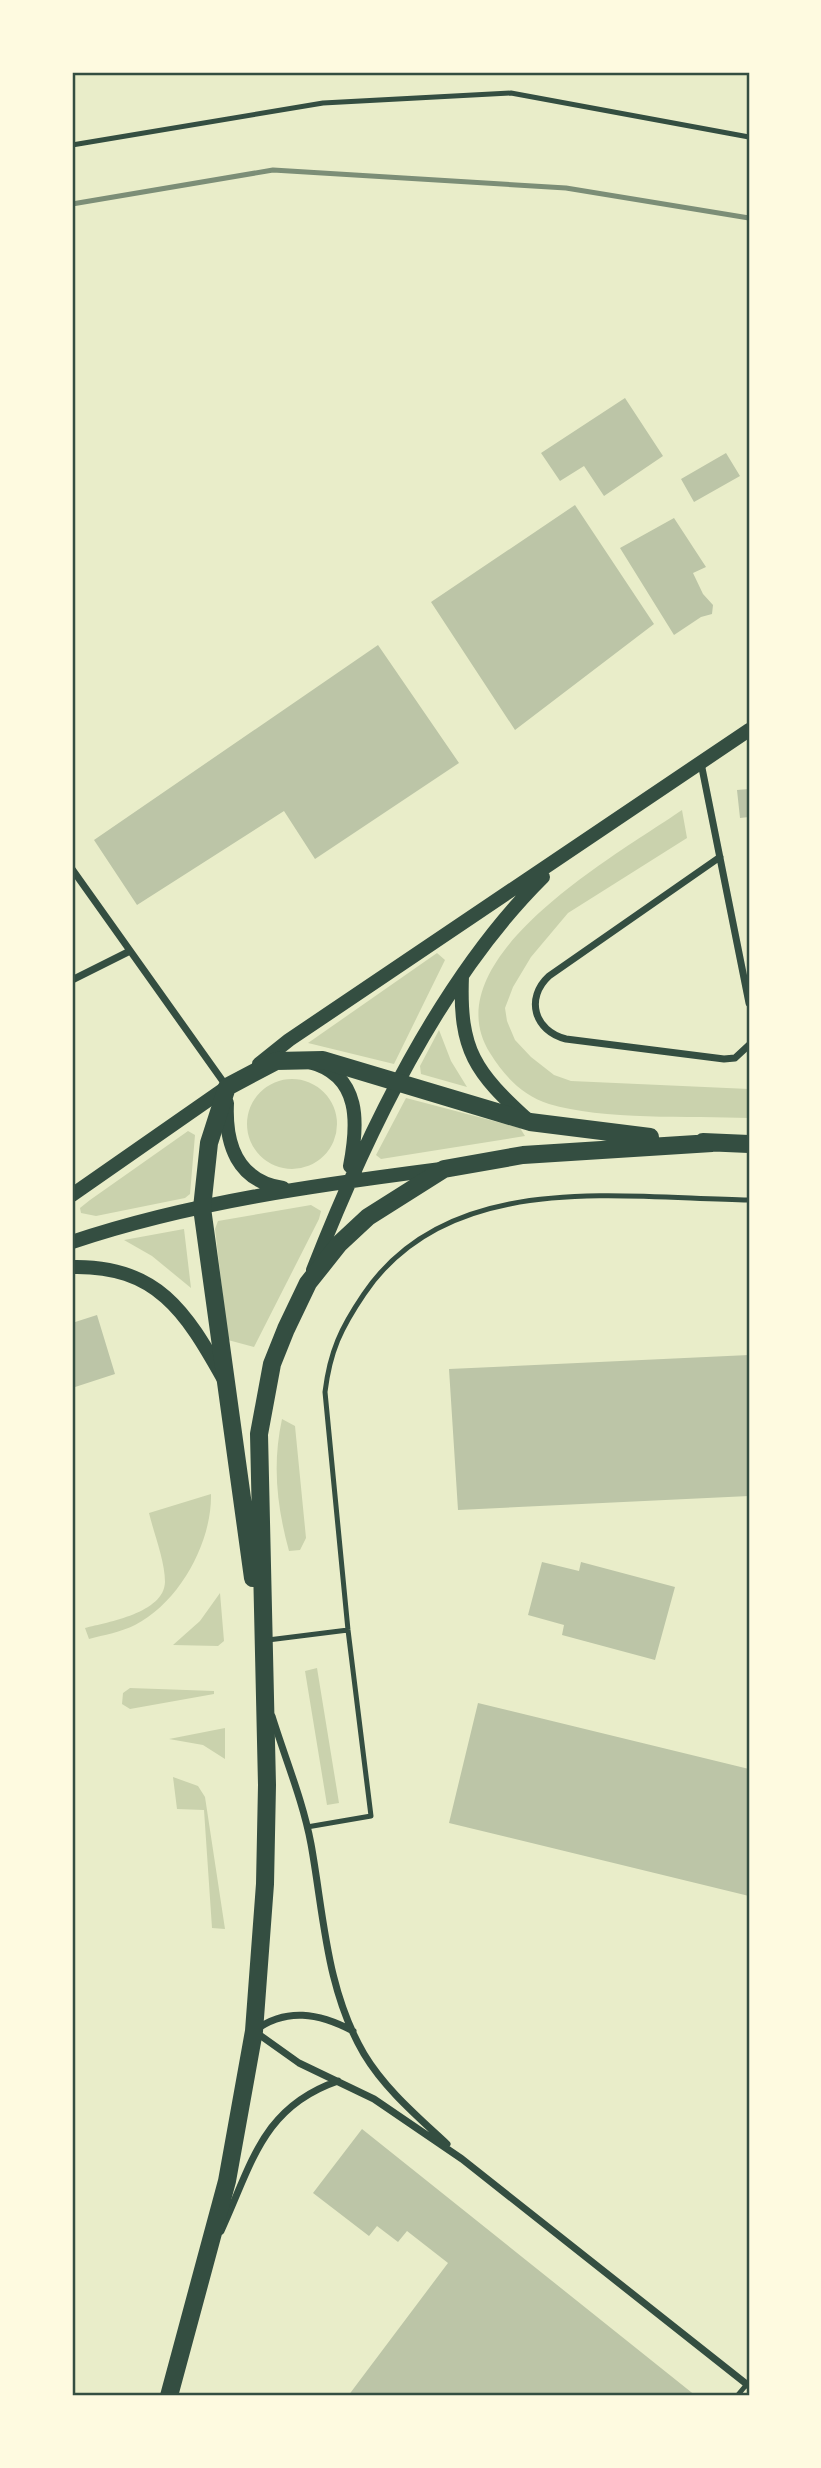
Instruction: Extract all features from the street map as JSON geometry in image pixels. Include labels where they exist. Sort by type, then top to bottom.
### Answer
[{"type":"main road","points":[[72,1195],[230,1085],[289,1040],[749,730]]},
{"type":"main road","points":[[169,2396],[227,2181],[254,2031],[265,1884],[267,1700],[259,1434],[272,1364],[308,1283],[348,1181],[400,1081],[462,974],[510,910],[569,851]]},
{"type":"main road","points":[[462,974],[460,1015],[466,1042],[477,1066],[495,1090],[530,1122]]},
{"type":"main road","points":[[297,1059],[318,1064],[336,1077],[349,1095],[357,1115],[348,1181]]},
{"type":"main road","points":[[264,1640],[243,1521],[202,1208],[209,1143],[230,1085],[276,1061],[323,1060],[530,1122],[712,1143],[749,1144]]},
{"type":"main road","points":[[230,1085],[226,1122],[232,1153],[241,1167],[261,1182],[293,1190]]},
{"type":"main road","points":[[72,1242],[202,1208],[348,1181],[444,1169],[523,1155],[712,1143]]},
{"type":"main road","points":[[308,1283],[339,1244],[368,1217],[444,1169]]},
{"type":"main road","points":[[72,1267],[114,1271],[147,1282],[173,1301],[195,1328],[223,1379]]},
{"type":"street","points":[[701,763],[749,1003]]},
{"type":"street","points":[[720,857],[550,976],[541,984],[535,1007],[537,1019],[544,1028],[554,1036],[565,1039],[724,1059],[735,1058],[749,1045]]},
{"type":"street","points":[[72,869],[230,1085]]},
{"type":"street","points":[[72,980],[130,951]]},
{"type":"street","points":[[267,1700],[307,1827],[324,1941],[333,1978],[353,2031],[364,2054],[394,2094],[462,2160]]},
{"type":"street","points":[[353,2031],[312,2015],[285,2015],[266,2022],[254,2031],[299,2063],[374,2099],[462,2160],[748,2385]]},
{"type":"street","points":[[204,2270],[261,2143],[276,2118],[304,2095],[338,2081]]},
{"type":"lane","points":[[72,145],[323,103],[511,93],[749,137]]},
{"type":"lane","points":[[307,1827],[371,1816],[348,1630],[325,1392],[330,1355],[345,1321],[374,1278],[415,1240],[454,1220],[511,1202],[555,1197],[749,1200]]},
{"type":"lane","points":[[264,1640],[348,1630]]},
{"type":"lane","points":[[737,2396],[748,2385]]},
{"type":"green space","points":[[682,810],[687,838],[568,913],[531,957],[513,987],[505,1008],[507,1021],[515,1040],[554,1075],[571,1081],[749,1089],[749,1118],[594,1113],[549,1104],[530,1096],[515,1084],[490,1053],[478,1017],[486,981],[508,946],[540,912],[578,881]]},
{"type":"green space","points":[[437,953],[445,960],[394,1064],[308,1043]]},
{"type":"green space","points":[[439,1030],[451,1061],[467,1087],[421,1074],[420,1066]]},
{"type":"green space","points":[[292,1079],[309,1082],[324,1092],[334,1107],[337,1124],[334,1141],[324,1156],[309,1166],[292,1169],[275,1166],[260,1156],[250,1141],[247,1124],[250,1107],[260,1092],[275,1082]]},
{"type":"green space","points":[[406,1098],[520,1128],[525,1136],[381,1159],[376,1155]]},
{"type":"green space","points":[[188,1131],[195,1135],[190,1194],[185,1198],[96,1216],[81,1213],[80,1208],[90,1200]]},
{"type":"green space","points":[[311,1205],[321,1211],[319,1219],[254,1347],[228,1340],[215,1229],[218,1221]]},
{"type":"green space","points":[[184,1229],[191,1288],[152,1256],[124,1240]]},
{"type":"green space","points":[[282,1419],[295,1426],[306,1538],[300,1550],[289,1551],[281,1518],[277,1453]]},
{"type":"green space","points":[[211,1494],[206,1531],[199,1550],[190,1569],[166,1602],[135,1625],[89,1639],[85,1628],[145,1609],[162,1593],[165,1582],[163,1565],[149,1513]]},
{"type":"green space","points":[[220,1593],[224,1641],[218,1646],[173,1645],[200,1621]]},
{"type":"green space","points":[[317,1668],[339,1803],[327,1805],[305,1671]]},
{"type":"green space","points":[[130,1688],[214,1691],[214,1694],[130,1709],[122,1704],[123,1693]]},
{"type":"green space","points":[[225,1728],[225,1759],[203,1745],[169,1739]]},
{"type":"green space","points":[[173,1777],[198,1786],[205,1797],[225,1929],[212,1928],[204,1810],[177,1809]]},
{"type":"building","points":[[625,398],[663,456],[604,496],[584,466],[560,481],[541,453]]},
{"type":"building","points":[[726,453],[740,476],[694,502],[681,479]]},
{"type":"building","points":[[575,505],[654,624],[515,730],[431,602]]},
{"type":"building","points":[[674,518],[706,567],[693,573],[703,594],[713,605],[712,614],[701,617],[674,635],[620,548]]},
{"type":"building","points":[[378,645],[459,763],[315,859],[284,811],[137,905],[94,840]]},
{"type":"building","points":[[749,789],[749,817],[740,818],[737,790]]},
{"type":"building","points":[[97,1315],[115,1374],[72,1388],[72,1323]]},
{"type":"building","points":[[749,1355],[749,1496],[458,1510],[449,1369]]},
{"type":"building","points":[[542,1562],[579,1571],[581,1562],[675,1587],[655,1660],[562,1635],[564,1625],[528,1615]]},
{"type":"building","points":[[478,1703],[749,1769],[749,1896],[449,1823]]},
{"type":"building","points":[[362,2129],[696,2396],[348,2396],[448,2263],[407,2231],[398,2242],[377,2226],[369,2236],[313,2193]]},
{"type":"railway","points":[[72,204],[273,170],[566,188],[749,218]]}]
